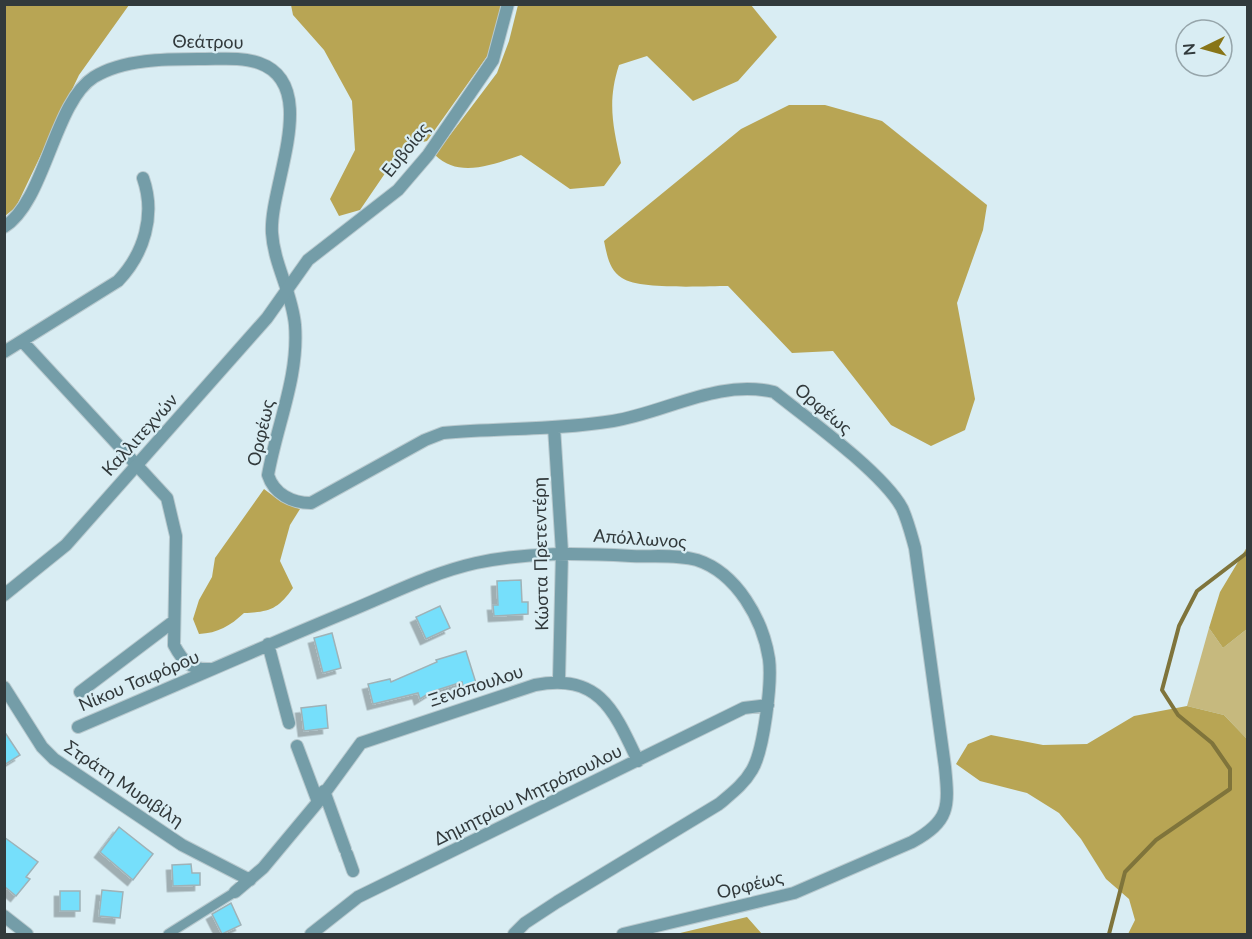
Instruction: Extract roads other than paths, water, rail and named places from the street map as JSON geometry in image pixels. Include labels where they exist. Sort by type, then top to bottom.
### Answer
[{"type":"street","name":"Ευβοίας","points":[[288,286],[315,254],[399,190],[428,155],[493,60],[508,4]]},
{"type":"street","name":"Θεάτρου","points":[[4,227],[23,210],[71,107],[93,78],[109,70],[163,59],[238,59],[258,63],[274,70],[285,85],[290,102],[291,118],[273,209],[272,232],[282,276],[288,286]]},
{"type":"street","points":[[4,352],[118,281],[130,268],[141,246],[149,214],[149,194],[143,178]]},
{"type":"street","name":"Ορφέως","points":[[288,286],[295,324],[295,362],[268,475],[272,487],[300,503],[311,503],[425,440],[443,433],[554,427],[621,419],[716,392],[759,388],[774,392],[873,474],[901,506],[915,548],[945,767],[948,799],[946,812],[929,833],[794,893],[623,934]]},
{"type":"street","name":"Καλλιτεχνών","points":[[4,595],[66,545],[267,318],[288,286]]},
{"type":"street","points":[[22,341],[167,498],[176,537],[174,645],[180,657],[190,667],[215,668]]},
{"type":"street","name":"Κώστα Πρετεντέρη","points":[[554,427],[562,552],[559,680]]},
{"type":"street","name":"Απόλλωνος","points":[[215,668],[268,644],[460,567],[562,552],[675,557],[697,561],[720,573],[755,615],[766,642],[771,674],[768,705],[753,768],[740,786],[720,804],[541,912],[514,934]]},
{"type":"street","points":[[80,692],[174,621]]},
{"type":"street","points":[[268,644],[289,723]]},
{"type":"street","name":"Νίκου Τσιφόρου","points":[[78,727],[215,668]]},
{"type":"street","points":[[559,680],[581,686],[597,695],[614,713],[638,761]]},
{"type":"street","name":"Ξενόπουλου","points":[[235,892],[250,880],[321,797],[362,743],[535,685],[559,680]]},
{"type":"street","name":"Στράτη Μυριβίλη","points":[[4,687],[42,747],[54,759],[182,845],[250,880]]},
{"type":"street","name":"Δημητρίου Μητρόπουλου","points":[[311,934],[358,897],[744,708],[768,705]]},
{"type":"street","points":[[297,746],[353,871]]},
{"type":"street","points":[[168,934],[235,892]]},
{"type":"street","points":[[4,916],[27,934]]},
{"type":"waterway","points":[[1109,934],[1125,872],[1156,840],[1230,789],[1230,769],[1212,743],[1178,715],[1162,690],[1179,626],[1197,591],[1248,552]]}]
